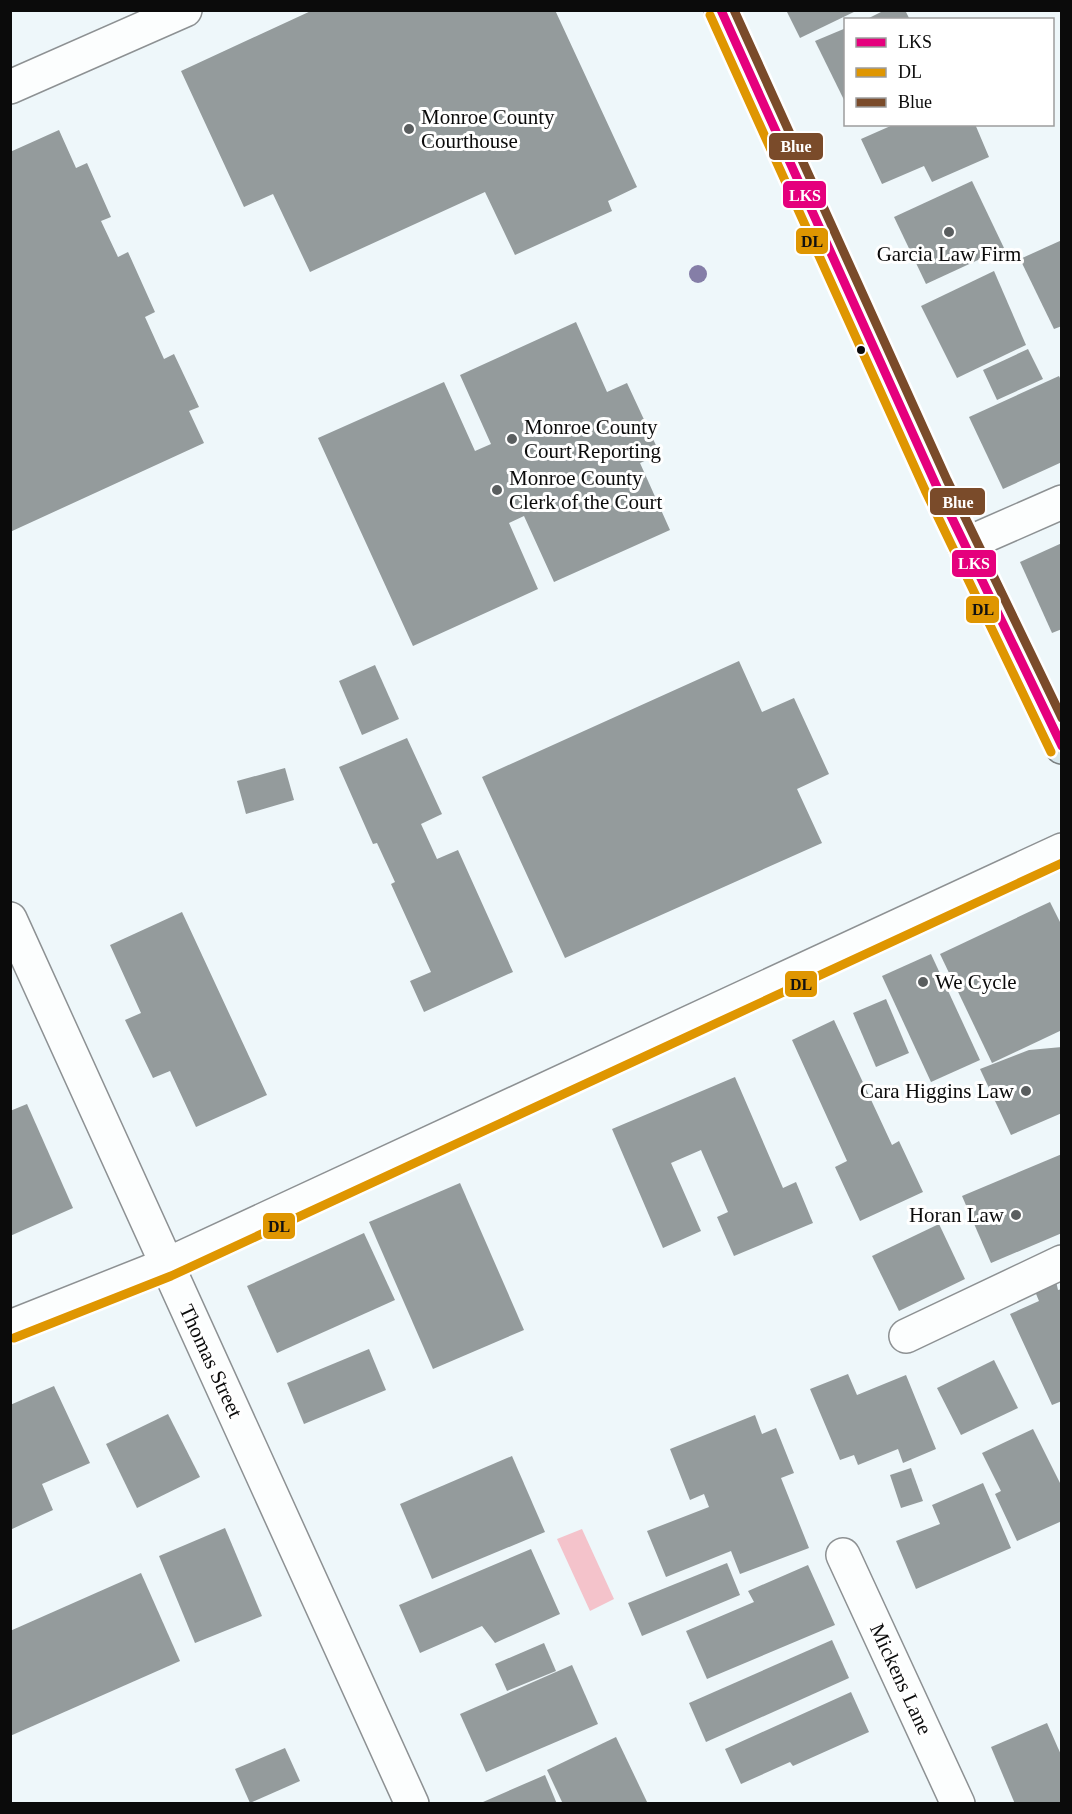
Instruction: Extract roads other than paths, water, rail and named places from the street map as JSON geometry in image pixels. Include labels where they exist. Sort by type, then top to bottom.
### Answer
[{"type":"main road","points":[[721,10],[964,545],[1062,747]]},
{"type":"street","points":[[10,87],[185,10]]},
{"type":"street","points":[[964,545],[1062,502]]},
{"type":"street","points":[[10,1327],[166,1265],[1062,850]]},
{"type":"street","name":"Thomas Street","points":[[10,919],[412,1803]]},
{"type":"street","points":[[906,1336],[1062,1262]]},
{"type":"street","name":"Mickens Lane","points":[[843,1555],[958,1803]]},
{"type":"place","name":"Monroe County Courthouse","points":[[409,129]]},
{"type":"place","name":"Garcia Law Firm","points":[[949,232]]},
{"type":"place","name":"Monroe County Court Reporting","points":[[512,439]]},
{"type":"place","name":"Monroe County Clerk of the Court","points":[[497,490]]},
{"type":"place","name":"We Cycle","points":[[923,982]]},
{"type":"place","name":"Cara Higgins Law","points":[[1026,1091]]},
{"type":"place","name":"Horan Law","points":[[1016,1215]]}]
